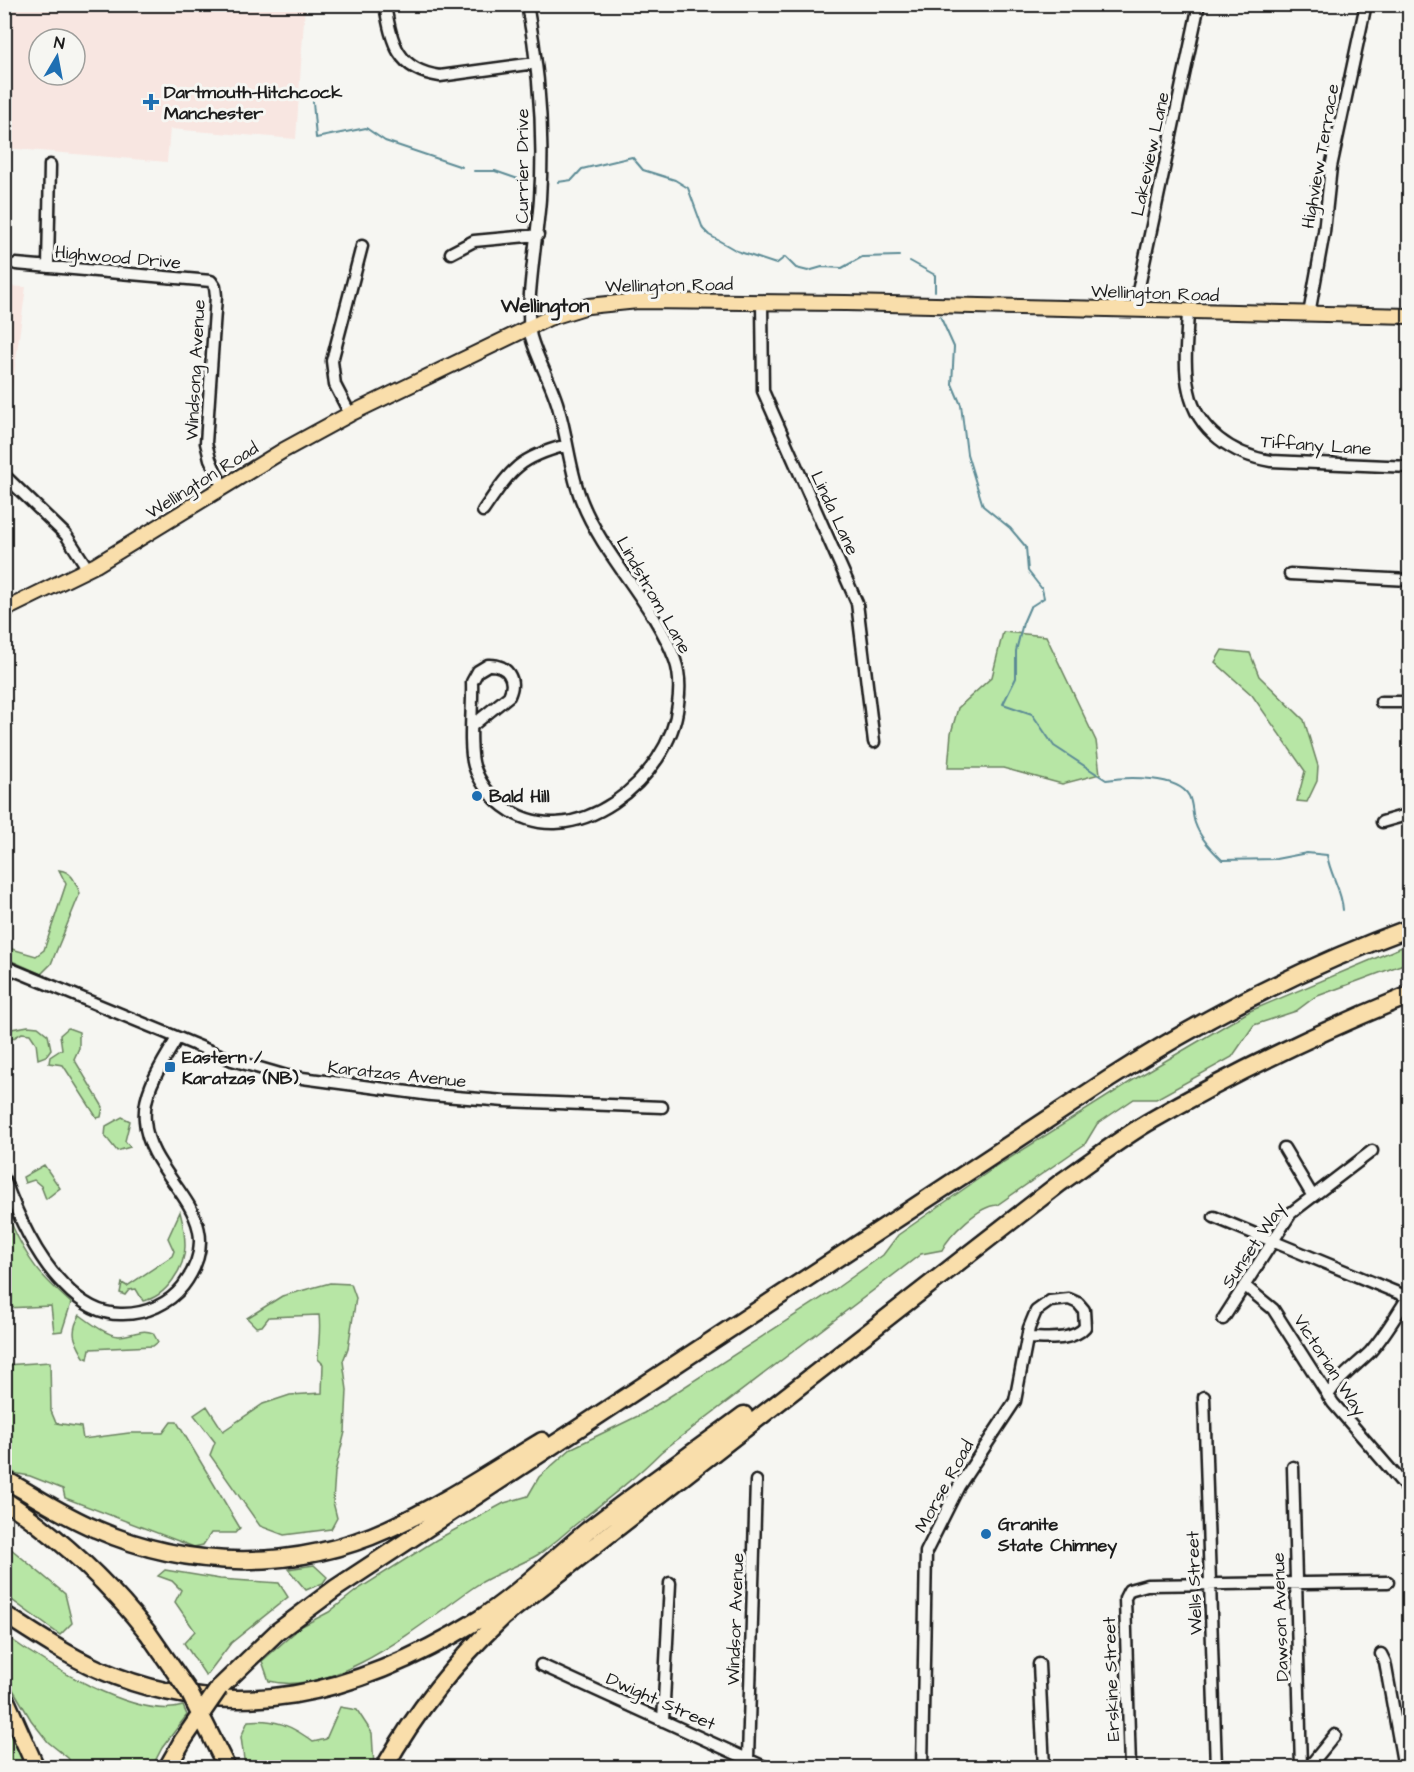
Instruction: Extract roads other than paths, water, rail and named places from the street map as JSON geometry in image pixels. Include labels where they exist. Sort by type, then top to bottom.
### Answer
[{"type":"highway","points":[[167,1767],[219,1688],[256,1650],[298,1615],[1109,1079],[1187,1030],[1283,981],[1410,928]]},
{"type":"highway","points":[[384,1767],[425,1702],[455,1665],[503,1617],[895,1309],[1060,1183],[1145,1124],[1281,1051],[1410,995]]},
{"type":"highway","points":[[4,1614],[58,1649],[98,1669],[134,1683],[171,1692],[224,1699],[264,1698],[334,1688],[379,1672],[480,1619],[599,1523],[771,1395],[895,1309]]},
{"type":"highway","points":[[4,1479],[81,1523],[151,1549],[206,1559],[280,1559],[335,1548],[387,1529],[429,1508],[549,1437],[595,1418]]},
{"type":"highway","points":[[4,1500],[48,1530],[109,1586],[148,1633],[189,1692],[227,1767]]},
{"type":"highway","points":[[4,1696],[36,1767]]},
{"type":"main road","name":"Wellington Road","points":[[4,610],[88,569],[350,414],[562,313],[611,302],[762,302],[1410,316]]},
{"type":"street","name":"Currier Drive","points":[[527,4],[535,63],[541,158],[538,235],[529,328]]},
{"type":"street","name":"Lakeview Lane","points":[[1134,310],[1199,4]]},
{"type":"street","name":"Highview Terrace","points":[[1309,314],[1324,232],[1331,167],[1366,4]]},
{"type":"street","points":[[385,6],[391,37],[398,53],[411,66],[428,75],[440,76],[535,63]]},
{"type":"street","points":[[48,267],[50,165]]},
{"type":"street","points":[[451,253],[474,241],[538,235]]},
{"type":"street","points":[[350,414],[335,385],[332,361],[362,246]]},
{"type":"street","name":"Highwood Drive","points":[[16,264],[211,281],[215,287]]},
{"type":"street","name":"Windsong Avenue","points":[[215,287],[205,430],[207,451],[223,488]]},
{"type":"street","name":"Linda Lane","points":[[762,302],[763,391],[857,603],[874,742]]},
{"type":"street","name":"Tiffany Lane","points":[[1188,312],[1189,393],[1206,426],[1234,451],[1251,458],[1271,461],[1410,467]]},
{"type":"street","name":"Lindstrom Lane","points":[[473,724],[509,696],[513,683],[511,676],[501,666],[489,665],[474,676],[473,724],[473,763],[490,793],[510,811],[521,816],[557,821],[595,813],[627,794],[659,755],[675,725],[679,682],[675,660],[590,520],[579,495],[556,398],[529,328]]},
{"type":"street","points":[[483,511],[507,476],[522,462],[540,452],[567,445]]},
{"type":"street","points":[[4,475],[66,535],[88,569]]},
{"type":"street","points":[[1290,574],[1410,580]]},
{"type":"street","points":[[1381,702],[1410,702]]},
{"type":"street","points":[[1382,822],[1410,814]]},
{"type":"street","name":"Karatzas Avenue","points":[[4,966],[177,1038],[258,1068],[328,1083],[505,1101],[662,1107]]},
{"type":"street","points":[[4,1179],[18,1213],[41,1255],[58,1279],[79,1299],[107,1313],[125,1314],[145,1311],[168,1300],[181,1288],[194,1264],[198,1246],[197,1228],[189,1203],[152,1149],[146,1131],[144,1112],[150,1089],[177,1038]]},
{"type":"street","points":[[1284,1148],[1312,1196]]},
{"type":"street","name":"Sunset Way","points":[[1223,1319],[1291,1213],[1372,1151]]},
{"type":"street","points":[[1214,1216],[1409,1296],[1378,1342],[1332,1387],[1328,1396]]},
{"type":"street","name":"Victorian Way","points":[[1245,1286],[1273,1309],[1349,1425],[1408,1485]]},
{"type":"street","name":"Morse Road","points":[[922,1767],[926,1552],[959,1486],[1015,1401],[1028,1338],[1032,1320],[1042,1305],[1050,1301],[1069,1299],[1078,1303],[1084,1310],[1085,1327],[1079,1334],[1071,1337],[1028,1338]]},
{"type":"street","name":"Wells Street","points":[[1204,1397],[1216,1767]]},
{"type":"street","name":"Dawson Avenue","points":[[1293,1467],[1301,1767]]},
{"type":"street","name":"Windsor Avenue","points":[[748,1759],[756,1481]]},
{"type":"street","points":[[1211,1584],[1388,1582]]},
{"type":"street","points":[[663,1721],[670,1583]]},
{"type":"street","name":"Erskine Street","points":[[1130,1767],[1125,1598],[1129,1590],[1147,1585],[1211,1584]]},
{"type":"street","points":[[1381,1654],[1385,1662],[1404,1767]]},
{"type":"street","points":[[1038,1664],[1044,1767]]},
{"type":"street","name":"Dwight Street","points":[[541,1665],[767,1767]]},
{"type":"street","points":[[1308,1767],[1335,1735]]},
{"type":"waterway","points":[[313,102],[316,138],[366,128],[385,141],[462,167]]},
{"type":"waterway","points":[[558,182],[572,180],[582,169],[632,157],[643,170],[675,180],[688,188],[703,229],[737,251],[776,264],[785,257],[796,268],[808,271],[822,267],[842,268],[862,257],[899,256]]},
{"type":"waterway","points":[[474,171],[495,171],[521,180]]},
{"type":"waterway","points":[[910,261],[935,275],[935,291]]},
{"type":"waterway","points":[[940,316],[954,347],[952,384],[961,405],[967,454],[983,506],[1010,528],[1026,547],[1028,571],[1042,589],[1044,598],[1030,607],[1023,623],[1016,651],[1016,678],[1003,704],[1032,714],[1054,746],[1106,780],[1151,779],[1174,784],[1183,789],[1189,796],[1194,820],[1200,834],[1222,860],[1276,859],[1307,853],[1327,855],[1343,910]]},
{"type":"waterway","points":[[1404,950],[1410,953]]},
{"type":"place","name":"Dartmouth-Hitchcock Manchester","points":[[151,102]]},
{"type":"place","name":"Bald Hill","points":[[477,796]]},
{"type":"place","name":"Eastern / Karatzas (NB)","points":[[170,1067]]},
{"type":"place","name":"Granite State Chimney","points":[[986,1534]]},
{"type":"district","name":"Wellington","points":[[545,305]]}]
